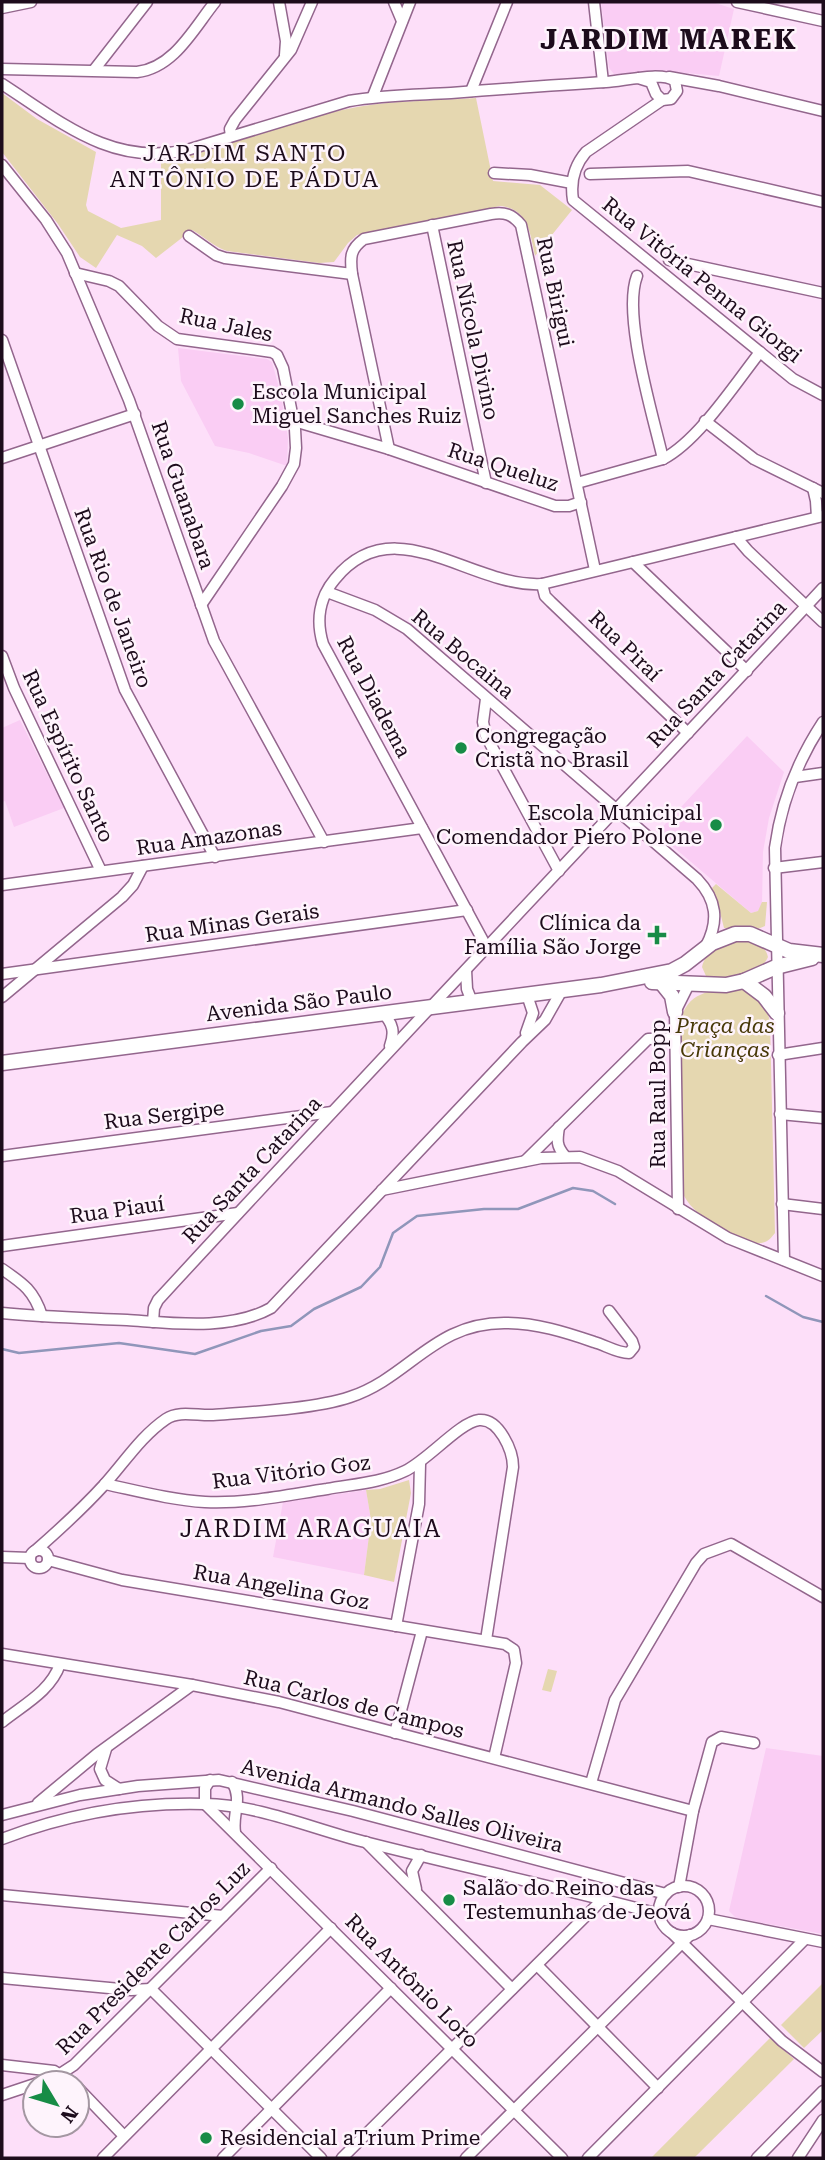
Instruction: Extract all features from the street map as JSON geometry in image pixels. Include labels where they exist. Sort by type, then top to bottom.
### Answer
[{"type":"main road","name":"Avenida São Paulo","points":[[601,985],[672,971],[727,936],[743,934],[789,951],[823,955]]},
{"type":"main road","points":[[690,982],[703,950]]},
{"type":"main road","name":"Avenida São Paulo","points":[[2,1063],[601,985],[660,981],[718,985],[744,981],[776,967],[823,955]]},
{"type":"main road","points":[[660,981],[672,996],[675,1012]]},
{"type":"main road","points":[[744,981],[764,996],[777,1013]]},
{"type":"street","points":[[2,8],[31,2]]},
{"type":"street","points":[[94,70],[147,2]]},
{"type":"street","points":[[2,69],[137,72],[156,68],[172,55],[215,2]]},
{"type":"street","points":[[279,2],[286,41],[285,58]]},
{"type":"street","points":[[231,136],[232,124],[298,38],[312,2]]},
{"type":"street","points":[[394,2],[402,21]]},
{"type":"street","points":[[373,96],[410,2]]},
{"type":"street","points":[[471,91],[506,2]]},
{"type":"street","points":[[594,2],[603,82]]},
{"type":"street","points":[[737,2],[823,21]]},
{"type":"street","points":[[282,21],[298,20],[306,16]]},
{"type":"street","points":[[666,77],[677,84],[676,94]]},
{"type":"street","points":[[494,173],[572,183],[579,160],[586,152],[645,113],[666,77]]},
{"type":"street","points":[[2,84],[81,134],[117,150],[163,154],[187,150],[373,96],[638,78],[666,77],[695,81],[823,111]]},
{"type":"street","points":[[638,78],[648,80],[658,94],[669,100],[695,81]]},
{"type":"street","points":[[248,104],[247,115],[252,129]]},
{"type":"street","name":"Rua Guanabara","points":[[2,165],[59,240],[75,273],[135,414],[217,648],[324,842]]},
{"type":"street","points":[[590,174],[688,171],[823,202]]},
{"type":"street","name":"Rua Vitória Penna Giorgi","points":[[572,183],[573,200],[578,205],[793,379],[823,395]]},
{"type":"street","name":"Rua Birigui","points":[[352,274],[351,253],[354,247],[365,239],[502,212],[509,214],[521,225],[595,570]]},
{"type":"street","name":"Rua Nícola Divino","points":[[432,226],[486,483]]},
{"type":"street","points":[[189,236],[216,255],[225,258],[352,274],[389,449]]},
{"type":"street","points":[[640,256],[823,293]]},
{"type":"street","name":"Rua Jales","points":[[75,273],[119,286],[158,326],[177,339],[272,352],[277,355],[283,368],[294,421],[294,464],[201,604]]},
{"type":"street","points":[[637,276],[631,300],[634,327],[663,459]]},
{"type":"street","name":"Rua Rio de Janeiro","points":[[2,340],[125,690],[215,857]]},
{"type":"street","points":[[577,483],[663,459],[685,444],[760,352]]},
{"type":"street","points":[[2,458],[135,414]]},
{"type":"street","name":"Rua Queluz","points":[[294,421],[389,449],[555,506],[569,506],[580,502]]},
{"type":"street","points":[[705,421],[754,459],[818,490],[820,516]]},
{"type":"street","name":"Rua Diadema","points":[[487,948],[323,645],[318,620],[320,610],[327,592],[346,566],[373,551],[401,547],[425,552],[514,583],[542,584],[820,516]]},
{"type":"street","points":[[736,537],[823,622]]},
{"type":"street","points":[[633,562],[747,671]]},
{"type":"street","name":"Rua Piraí","points":[[542,584],[545,596],[688,733]]},
{"type":"street","name":"Rua Santa Catarina","points":[[153,1322],[153,1308],[158,1300],[823,588]]},
{"type":"street","name":"Rua Bocaina","points":[[327,592],[375,610],[407,629],[697,879],[712,899],[715,917],[713,932],[703,950]]},
{"type":"street","name":"Rua Espírito Santo","points":[[2,656],[14,688],[101,871]]},
{"type":"street","points":[[486,699],[483,722],[486,736],[559,871]]},
{"type":"street","points":[[784,1259],[775,848],[782,809],[809,744],[823,722]]},
{"type":"street","points":[[795,777],[823,773]]},
{"type":"street","name":"Rua Amazonas","points":[[2,885],[422,828]]},
{"type":"street","points":[[774,868],[823,862]]},
{"type":"street","points":[[2,997],[122,897],[133,885],[143,866]]},
{"type":"street","points":[[115,870],[122,883],[122,897]]},
{"type":"street","name":"Rua Minas Gerais","points":[[2,974],[467,910]]},
{"type":"street","points":[[466,970],[467,989],[472,1002]]},
{"type":"street","name":"Rua Raul Bopp","points":[[678,1209],[675,1012],[690,982]]},
{"type":"street","points":[[2,1313],[195,1324],[242,1318],[271,1308],[545,1020],[562,990]]},
{"type":"street","points":[[522,1042],[532,1019],[532,1008],[527,995]]},
{"type":"street","points":[[383,1013],[392,1026],[394,1035],[390,1049]]},
{"type":"street","points":[[525,1161],[648,1039],[675,1038]]},
{"type":"street","points":[[778,1055],[823,1048]]},
{"type":"street","name":"Rua Sergipe","points":[[2,1156],[331,1112]]},
{"type":"street","points":[[780,1114],[823,1118]]},
{"type":"street","points":[[559,1127],[557,1141],[565,1156]]},
{"type":"street","points":[[383,1190],[525,1161],[580,1157],[618,1171],[728,1238],[823,1276]]},
{"type":"street","points":[[782,1205],[823,1209]]},
{"type":"street","name":"Rua Piauí","points":[[2,1245],[238,1213]]},
{"type":"street","points":[[2,1269],[31,1291],[41,1317]]},
{"type":"street","points":[[40,1556],[60,1529],[105,1484],[141,1441],[168,1417],[268,1410],[351,1397],[377,1384],[438,1340],[482,1324],[507,1322],[548,1328],[629,1353],[634,1347],[632,1341],[610,1311]]},
{"type":"street","name":"Rua Vitório Goz","points":[[105,1484],[181,1500],[213,1502],[251,1501],[366,1484],[420,1464],[462,1428],[476,1421],[493,1424],[511,1447],[513,1467],[486,1640]]},
{"type":"street","points":[[396,1626],[419,1504],[420,1464]]},
{"type":"street","points":[[591,1783],[615,1700],[696,1563],[704,1554],[731,1544],[823,1597]]},
{"type":"street","name":"Rua Angelina Goz","points":[[2,1557],[40,1556],[122,1580],[510,1646],[514,1650],[516,1662],[494,1758]]},
{"type":"street","points":[[395,1733],[422,1631]]},
{"type":"street","name":"Rua Carlos de Campos","points":[[2,1654],[279,1702],[693,1811]]},
{"type":"street","points":[[2,1722],[44,1690],[56,1675],[60,1664]]},
{"type":"street","points":[[36,1805],[192,1685]]},
{"type":"street","points":[[679,1887],[693,1811],[712,1742],[721,1737],[754,1743]]},
{"type":"street","points":[[106,1749],[101,1763],[102,1775],[119,1789]]},
{"type":"street","points":[[205,1804],[205,1788],[210,1780]]},
{"type":"street","name":"Avenida Armando Salles Oliveira","points":[[2,1815],[36,1805],[119,1789],[210,1780],[232,1782],[353,1811],[666,1894]]},
{"type":"street","points":[[232,1782],[238,1794],[233,1819],[235,1832]]},
{"type":"street","name":"Avenida Armando Salles Oliveira","points":[[2,1839],[57,1820],[105,1811],[146,1806],[205,1804],[236,1807],[659,1914]]},
{"type":"street","name":"Rua Antônio Loro","points":[[205,1804],[562,2158]]},
{"type":"street","points":[[366,1842],[512,1989]]},
{"type":"street","points":[[417,1892],[412,1871],[421,1855]]},
{"type":"street","name":"Rua Presidente Carlos Luz","points":[[68,2069],[271,1868]]},
{"type":"street","points":[[466,2158],[669,1956],[702,1928],[708,1919],[708,1906],[702,1893],[689,1886],[679,1887],[662,1899],[659,1914],[670,1931],[672,1940],[669,1956]]},
{"type":"street","points":[[2,1895],[223,1916]]},
{"type":"street","points":[[342,2158],[603,1899]]},
{"type":"street","points":[[708,1919],[823,1942]]},
{"type":"street","points":[[103,2158],[331,1928]]},
{"type":"street","points":[[670,1931],[689,1937]]},
{"type":"street","points":[[689,1937],[698,1958],[782,2042],[823,2072]]},
{"type":"street","points":[[588,2158],[805,1939]]},
{"type":"street","points":[[537,1965],[658,2088]]},
{"type":"street","points":[[2,1978],[131,1990],[151,1989],[321,2158]]},
{"type":"street","points":[[223,2158],[391,1988]]},
{"type":"street","points":[[2,2065],[46,2069]]},
{"type":"street","points":[[19,2067],[21,2072]]},
{"type":"street","name":"Rua Presidente Carlos Luz","points":[[2,2095],[21,2088]]},
{"type":"street","points":[[757,2158],[823,2091]]},
{"type":"street","points":[[91,2102],[124,2136]]},
{"type":"street","points":[[799,2158],[823,2120]]},
{"type":"shaded area","points":[[601,2],[712,2],[734,9],[719,76],[663,71],[614,74],[609,68]]},
{"type":"shaded area","name":"Escola Municipal Miguel Sanches Ruiz","points":[[178,348],[267,359],[272,362],[288,438],[287,466],[249,453],[215,446],[181,381]]},
{"type":"shaded area","points":[[20,720],[64,808],[14,827],[5,801],[2,802],[2,728]]},
{"type":"shaded area","name":"Escola Municipal Comendador Piero Polone","points":[[747,736],[784,772],[769,818],[763,852],[762,904],[758,911],[751,913],[657,833]]},
{"type":"shaded area","points":[[366,1490],[371,1520],[364,1575],[273,1557],[283,1502]]},
{"type":"shaded area","points":[[766,1748],[823,1756],[823,1934],[736,1918],[729,1911]]},
{"type":"green space","points":[[2,93],[37,119],[96,152],[86,205],[88,211],[121,228],[161,220],[161,160],[207,150],[342,110],[392,103],[476,98],[493,181],[540,185],[572,210],[535,256],[529,230],[522,217],[509,208],[500,206],[357,235],[334,262],[319,263],[227,251],[192,230],[156,258],[142,246],[117,235],[96,268],[80,257],[2,152]]},
{"type":"green space","points":[[716,884],[751,913],[758,911],[762,902],[767,902],[765,926],[755,930],[724,928],[712,888]]},
{"type":"green space","points":[[738,940],[761,946],[768,957],[764,964],[749,973],[731,978],[706,976],[702,967],[707,956]]},
{"type":"green space","name":"Praça das Crianças","points":[[742,988],[760,1002],[770,1022],[775,1233],[761,1243],[741,1240],[716,1227],[695,1210],[683,1193],[681,1019],[690,1002],[697,997],[713,991]]},
{"type":"green space","points":[[409,1480],[411,1493],[394,1582],[364,1575],[371,1520],[366,1490],[380,1489]]},
{"type":"green space","points":[[548,1669],[557,1671],[551,1692],[542,1690]]},
{"type":"green space","points":[[823,1983],[823,2030],[804,2048],[781,2025]]},
{"type":"green space","points":[[770,2038],[794,2059],[694,2158],[651,2158]]},
{"type":"waterway","points":[[2,1349],[19,1353],[119,1343],[195,1354],[261,1331],[291,1326],[314,1309],[361,1287],[380,1267],[393,1233],[417,1216],[484,1209],[518,1209],[573,1188],[593,1191],[615,1204]]},
{"type":"waterway","points":[[766,1296],[803,1317],[823,1322]]},
{"type":"place","name":"Escola Municipal Miguel Sanches Ruiz","points":[[238,404]]},
{"type":"place","name":"Congregação Cristã no Brasil","points":[[461,748]]},
{"type":"place","name":"Escola Municipal Comendador Piero Polone","points":[[716,825]]},
{"type":"place","name":"Clínica da Família São Jorge","points":[[657,935]]},
{"type":"place","name":"Salão do Reino das Testemunhas de Jeová","points":[[449,1900]]},
{"type":"place","name":"Residencial aTrium Prime","points":[[206,2138]]},
{"type":"district","name":"JARDIM MAREK","points":[[669,39]]},
{"type":"district","name":"JARDIM SANTO ANTÔNIO DE PÁDUA","points":[[245,166]]},
{"type":"district","name":"JARDIM ARAGUAIA","points":[[311,1529]]}]
